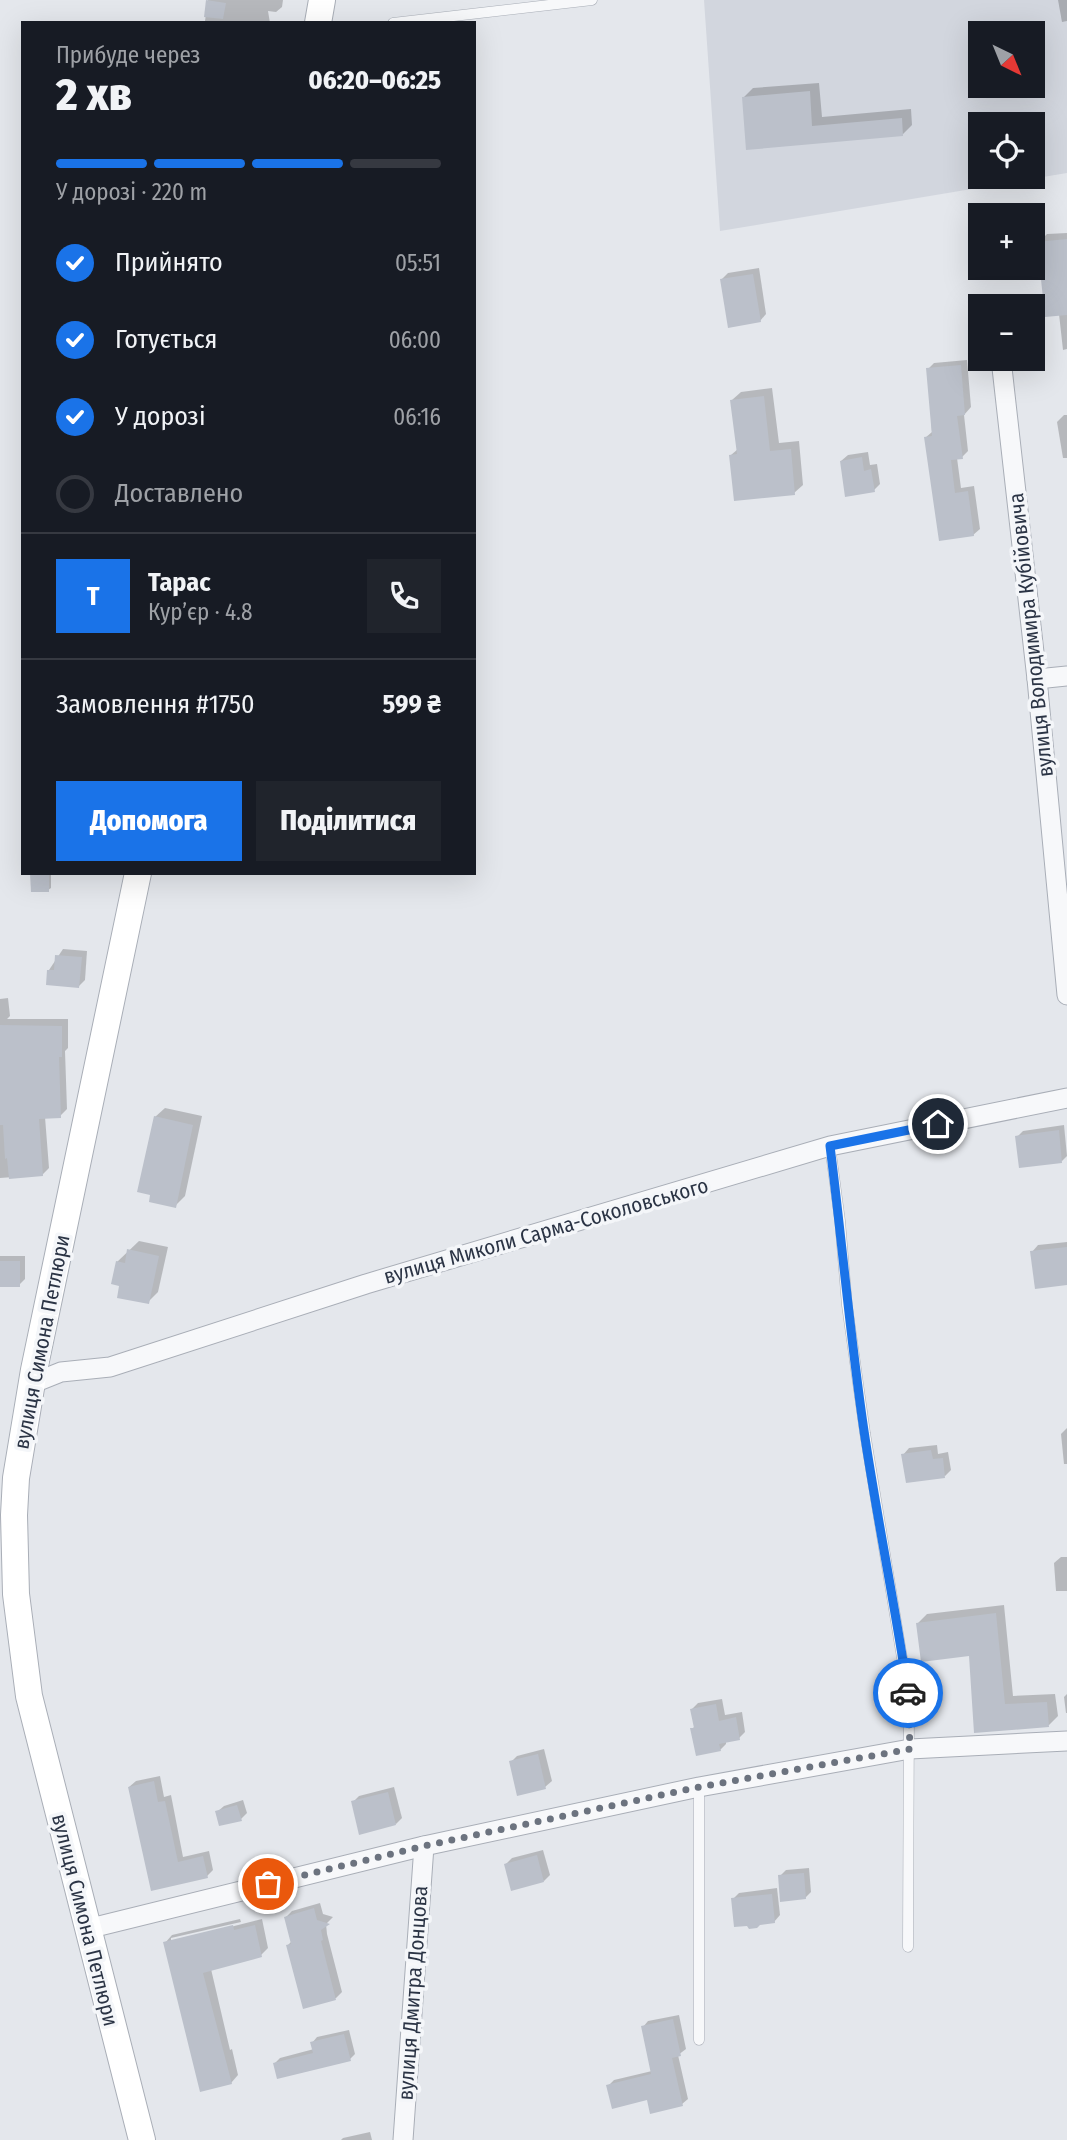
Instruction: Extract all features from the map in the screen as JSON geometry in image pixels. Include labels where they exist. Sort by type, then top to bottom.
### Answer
[{"type":"street","points":[[318,21],[322,0]]},
{"type":"street","name":"вулиця Володимира Кубійовича","points":[[1002,371],[1037,679],[1067,995]]},
{"type":"street","points":[[1037,679],[1067,676]]},
{"type":"street","name":"вулиця Симона Петлюри","points":[[138,875],[32,1384],[14,1496],[16,1594],[29,1696],[142,2140]]},
{"type":"street","name":"вулиця Миколи Сарма-Соколовського","points":[[32,1384],[61,1372],[110,1367],[366,1284],[830,1146],[1067,1098]]},
{"type":"street","points":[[87,1930],[424,1846],[699,1787],[910,1749],[1067,1741]]},
{"type":"street","name":"вулиця Дмитра Донцова","points":[[403,2140],[424,1846]]},
{"type":"lane","points":[[410,21],[592,0]]},
{"type":"lane","points":[[830,1146],[840,1221],[846,1305],[864,1433],[909,1700],[908,1947]]},
{"type":"lane","points":[[699,1787],[699,2040]]},
{"type":"shaded area","points":[[704,0],[1067,0],[1067,173],[1045,177],[1045,112],[968,112],[968,189],[971,189],[720,231]]},
{"type":"building","points":[[206,0],[226,3],[223,19],[204,17]]},
{"type":"building","points":[[810,91],[812,126],[902,118],[903,136],[746,150],[742,97]]},
{"type":"building","points":[[1067,239],[1067,315],[1045,317],[1045,294],[1043,294],[1041,280],[1045,280],[1045,241]]},
{"type":"building","points":[[753,274],[761,322],[728,328],[720,279]]},
{"type":"building","points":[[961,365],[965,415],[957,416],[963,459],[951,460],[955,493],[968,491],[974,536],[939,541],[924,437],[932,436],[926,368]]},
{"type":"building","points":[[764,396],[770,451],[791,449],[795,495],[734,501],[729,455],[737,454],[730,400]]},
{"type":"building","points":[[862,457],[864,471],[871,469],[875,492],[845,497],[840,461]]},
{"type":"building","points":[[30,875],[49,875],[49,892],[31,892]]},
{"type":"building","points":[[55,955],[82,957],[79,988],[46,985],[47,970],[54,970]]},
{"type":"building","points":[[0,1025],[62,1026],[62,1057],[59,1057],[61,1118],[39,1119],[43,1176],[9,1179],[3,1125],[0,1125]]},
{"type":"building","points":[[154,1116],[193,1125],[176,1208],[149,1202],[150,1195],[137,1192]]},
{"type":"building","points":[[1059,1130],[1062,1163],[1019,1168],[1015,1136]]},
{"type":"building","points":[[1067,1247],[1067,1285],[1035,1289],[1030,1251]]},
{"type":"building","points":[[127,1249],[159,1256],[149,1304],[117,1298],[119,1286],[111,1284],[116,1261],[125,1263]]},
{"type":"building","points":[[0,1261],[20,1261],[20,1287],[0,1287]]},
{"type":"building","points":[[931,1450],[933,1459],[943,1458],[945,1478],[906,1483],[901,1454]]},
{"type":"building","points":[[996,1613],[1005,1704],[1047,1702],[1049,1727],[974,1733],[969,1656],[921,1662],[916,1623]]},
{"type":"building","points":[[716,1704],[719,1721],[736,1717],[740,1740],[719,1744],[721,1751],[696,1756],[690,1728],[694,1728],[690,1709]]},
{"type":"building","points":[[538,1754],[546,1789],[517,1796],[509,1761]]},
{"type":"building","points":[[154,1781],[158,1802],[165,1801],[178,1862],[203,1856],[208,1878],[151,1891],[128,1787]]},
{"type":"building","points":[[388,1792],[396,1825],[359,1835],[351,1801]]},
{"type":"building","points":[[237,1805],[242,1821],[219,1826],[215,1811]]},
{"type":"building","points":[[537,1855],[544,1882],[511,1891],[504,1864]]},
{"type":"building","points":[[804,1873],[806,1899],[780,1902],[778,1875]]},
{"type":"building","points":[[772,1894],[775,1923],[749,1929],[747,1926],[734,1927],[731,1898]]},
{"type":"building","points":[[314,1908],[317,1920],[330,1924],[321,1930],[321,1941],[336,2000],[303,2009],[286,1945],[291,1944],[284,1917]]},
{"type":"building","points":[[233,1925],[234,1930],[255,1925],[262,1957],[203,1973],[232,2084],[200,2092],[163,1942]]},
{"type":"building","points":[[673,2019],[681,2056],[672,2058],[683,2106],[650,2114],[647,2100],[612,2109],[606,2085],[651,2074],[641,2026]]},
{"type":"building","points":[[344,2034],[351,2061],[277,2079],[273,2063],[313,2053],[310,2042]]},
{"type":"way so far","points":[[268,1884],[424,1846],[699,1787],[910,1749],[908,1693]]},
{"type":"route","points":[[908,1693],[864,1433],[846,1305],[840,1221],[830,1146],[938,1124]]}]
